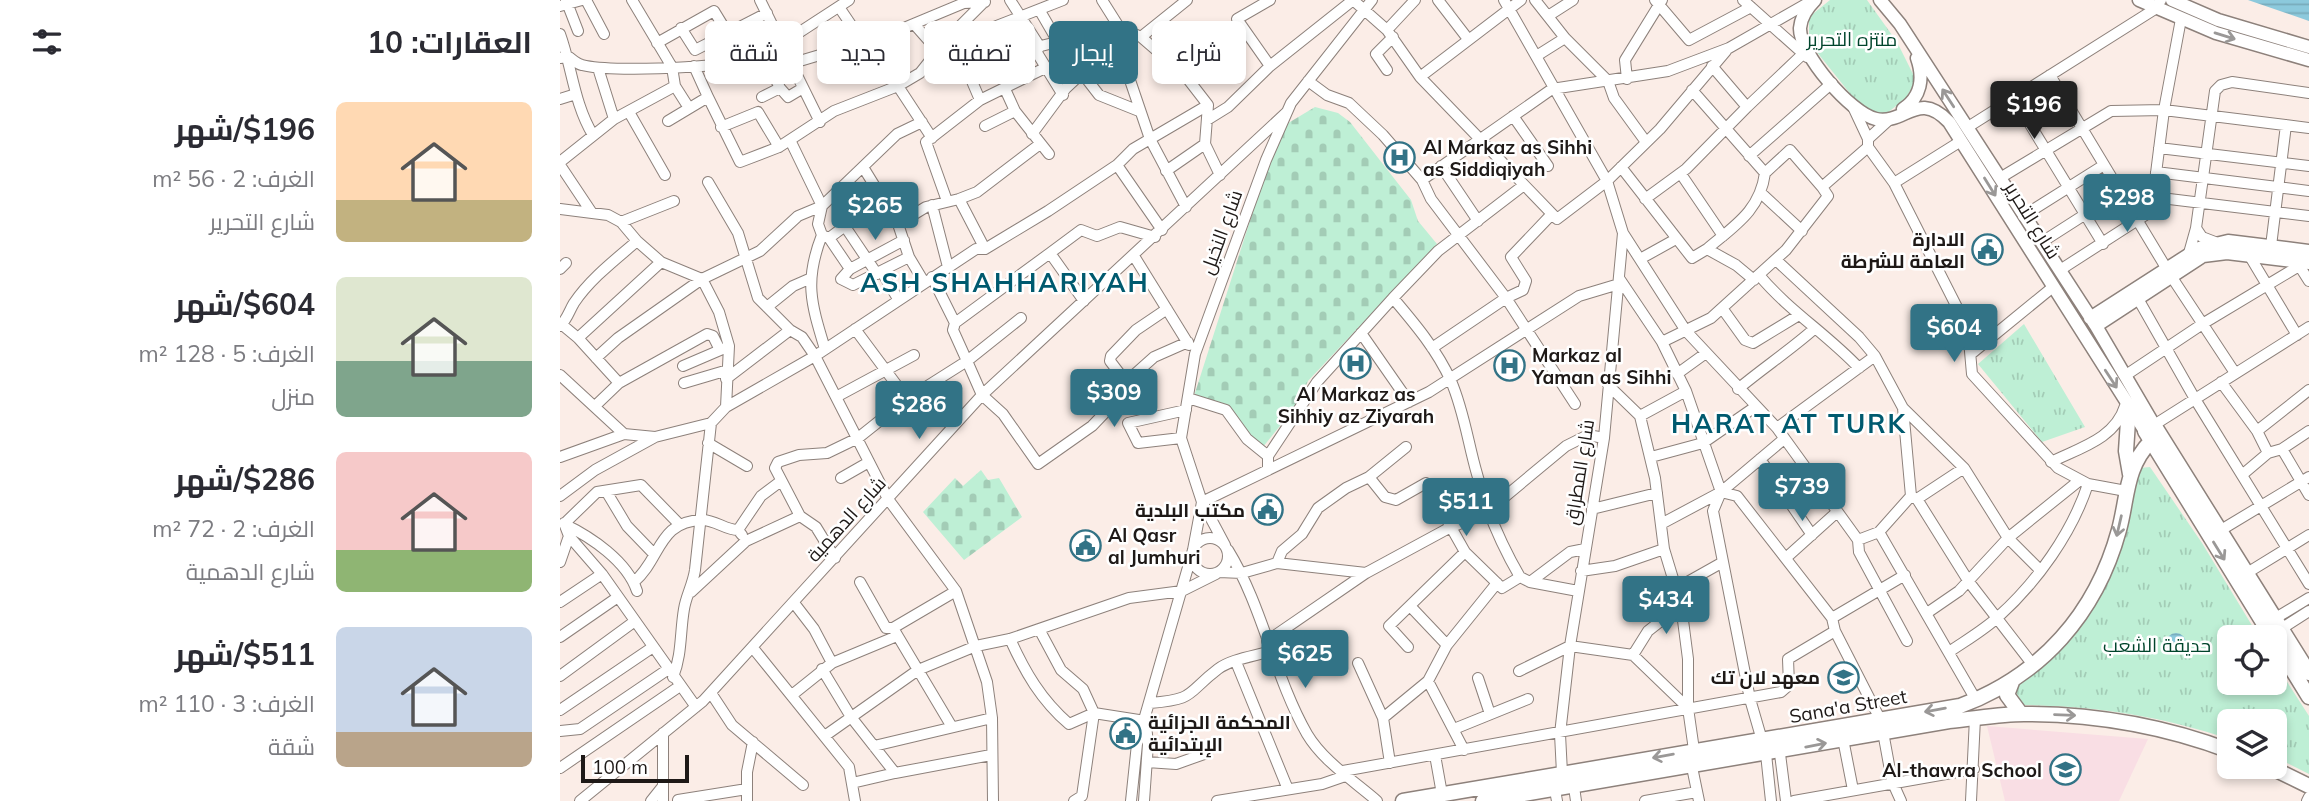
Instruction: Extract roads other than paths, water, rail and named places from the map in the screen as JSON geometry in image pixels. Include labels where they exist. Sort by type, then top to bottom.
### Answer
[{"type":"highway","points":[[2127,404],[2126,451],[2130,474]]},
{"type":"highway","points":[[2150,432],[2221,530],[2247,573],[2273,625]]},
{"type":"highway","points":[[2150,432],[2272,625]]},
{"type":"highway","name":"Sana'a Street","points":[[1403,801],[1694,750],[1843,739],[1976,700],[2012,682],[2066,637],[2094,593],[2120,529],[2130,474],[2150,432]]},
{"type":"highway","points":[[2287,646],[2309,673]]},
{"type":"highway","points":[[2287,654],[2309,697]]},
{"type":"highway","points":[[2012,682],[2006,689],[2007,695],[2021,713]]},
{"type":"highway","name":"Sana'a Street","points":[[1483,801],[1575,794],[1772,746],[1882,726],[2021,713],[2083,716],[2128,723],[2217,747]]},
{"type":"highway","points":[[2287,775],[2309,786]]},
{"type":"main road","name":"شارع التحرير","points":[[1814,0],[1800,26],[1805,52],[1853,107],[1872,119],[1891,118],[1918,107],[1934,110],[1949,121],[2127,404],[2150,432]]},
{"type":"main road","name":"شارع التحرير","points":[[1880,0],[1909,37],[2093,322],[2126,375],[2150,432]]},
{"type":"main road","points":[[1889,0],[1900,24]]},
{"type":"main road","points":[[2139,0],[2158,5],[2181,19],[2309,60]]},
{"type":"main road","points":[[2172,0],[2229,24],[2309,47]]},
{"type":"main road","points":[[1891,118],[1914,98],[1921,82],[1919,64],[1909,37]]},
{"type":"main road","points":[[2093,322],[2137,297],[2188,255],[2215,242],[2309,251]]},
{"type":"main road","points":[[2093,322],[2168,272],[2203,256],[2215,253],[2249,255],[2301,263]]},
{"type":"main road","points":[[2051,285],[2059,281],[2061,272]]},
{"type":"main road","points":[[2061,300],[2065,293],[2073,292]]},
{"type":"street","points":[[578,31],[565,4],[584,0],[604,34]]},
{"type":"street","points":[[632,0],[672,67],[675,86],[689,108]]},
{"type":"street","points":[[803,34],[849,0]]},
{"type":"street","points":[[1010,0],[1023,18],[1045,68],[1063,95]]},
{"type":"street","points":[[1014,21],[1063,0]]},
{"type":"street","points":[[1101,0],[1113,21]]},
{"type":"street","points":[[1270,0],[1237,19],[1270,66]]},
{"type":"street","points":[[1207,120],[1228,107],[1270,66],[1350,0],[1369,4],[1420,77],[1557,219],[1607,181],[1646,142],[1729,48]]},
{"type":"street","points":[[1387,69],[1376,54],[1415,0]]},
{"type":"street","points":[[1438,0],[1468,39]]},
{"type":"street","points":[[1420,77],[1507,4],[1521,0]]},
{"type":"street","points":[[1535,0],[1564,38],[1608,81],[1614,98],[1646,142]]},
{"type":"street","points":[[1548,16],[1573,0]]},
{"type":"street","points":[[1422,180],[1552,89],[1668,71],[1729,48],[1814,0]]},
{"type":"street","points":[[762,1],[771,21]]},
{"type":"street","points":[[967,21],[987,1]]},
{"type":"street","points":[[910,26],[964,3],[987,1]]},
{"type":"street","points":[[1141,37],[1181,2]]},
{"type":"street","points":[[1628,79],[1625,60],[1659,2],[1689,40],[1747,3],[1805,52],[1681,174],[1645,199]]},
{"type":"street","name":"شارع النخيل","points":[[1369,4],[1287,112],[1266,160],[1195,354],[1181,438],[1202,502],[1242,573],[1269,646],[1307,734],[1321,751],[1377,801]]},
{"type":"street","name":"شارع المطراق","points":[[1507,4],[1538,55],[1552,89],[1607,181],[1623,233],[1604,438],[1578,591],[1560,734],[1563,773]]},
{"type":"street","points":[[1968,127],[2158,5]]},
{"type":"street","points":[[839,8],[849,21]]},
{"type":"street","points":[[657,43],[715,11],[721,21]]},
{"type":"street","points":[[1040,11],[1049,26]]},
{"type":"street","points":[[752,21],[767,13]]},
{"type":"street","points":[[2061,272],[2147,214],[2153,197],[2164,110],[2181,19]]},
{"type":"street","points":[[914,24],[924,35]]},
{"type":"street","points":[[681,28],[695,50],[705,45]]},
{"type":"street","points":[[560,34],[576,94],[593,135]]},
{"type":"street","points":[[1138,36],[1152,47]]},
{"type":"street","points":[[1538,55],[1564,38]]},
{"type":"street","points":[[1037,48],[1049,45]]},
{"type":"street","points":[[564,57],[579,65],[598,68],[705,65]]},
{"type":"street","points":[[694,66],[740,162],[779,147],[834,111],[898,86],[920,73],[924,68]]},
{"type":"street","points":[[1712,66],[1747,107]]},
{"type":"street","points":[[598,68],[614,118]]},
{"type":"street","points":[[947,201],[926,142],[980,100],[1045,68]]},
{"type":"street","points":[[2050,75],[2168,272],[2235,373]]},
{"type":"street","points":[[1308,81],[1327,95],[1349,103],[1422,180],[1431,199],[1506,298],[1575,404]]},
{"type":"street","points":[[2188,255],[2196,228],[2209,115],[2215,90],[2232,82],[2309,93]]},
{"type":"street","points":[[1749,156],[1832,83]]},
{"type":"street","points":[[778,84],[788,97],[803,88]]},
{"type":"street","points":[[801,84],[820,121]]},
{"type":"street","points":[[973,84],[980,100]]},
{"type":"street","points":[[1032,134],[1072,84]]},
{"type":"street","points":[[1090,84],[1099,95],[1139,111]]},
{"type":"street","points":[[1130,84],[1150,139],[1186,207]]},
{"type":"street","points":[[1191,84],[1208,105],[1205,144],[1220,175]]},
{"type":"street","points":[[592,213],[560,163],[614,118],[629,113],[675,86]]},
{"type":"street","points":[[898,86],[932,138]]},
{"type":"street","points":[[762,97],[780,88]]},
{"type":"street","points":[[1005,89],[1015,111],[1049,154]]},
{"type":"street","points":[[1692,90],[1765,173]]},
{"type":"street","points":[[560,99],[576,94]]},
{"type":"street","points":[[668,121],[708,97]]},
{"type":"street","points":[[2014,98],[2103,244]]},
{"type":"street","points":[[560,496],[595,470],[655,437],[711,423],[726,407],[815,356],[928,279],[976,249],[985,248],[1117,165],[1133,149],[1208,105]]},
{"type":"street","points":[[1853,107],[1868,143],[1894,183],[1968,329],[1972,374],[2051,462],[2084,482],[2126,491]]},
{"type":"street","points":[[2000,178],[2111,111],[2164,110],[2309,128]]},
{"type":"street","points":[[985,125],[1015,111]]},
{"type":"street","points":[[721,127],[758,112],[779,147]]},
{"type":"street","name":"شارع الدهمية","points":[[580,801],[710,693],[982,395],[1287,112]]},
{"type":"street","points":[[629,113],[665,175]]},
{"type":"street","points":[[1513,116],[1548,166]]},
{"type":"street","points":[[1822,187],[1891,118]]},
{"type":"street","points":[[596,358],[618,338],[702,279],[760,251],[798,216],[822,206],[897,134],[922,122]]},
{"type":"street","points":[[2271,246],[2286,124]]},
{"type":"street","points":[[790,140],[822,206],[818,224],[850,269]]},
{"type":"street","points":[[1894,183],[1961,141]]},
{"type":"street","points":[[898,224],[932,205],[977,192],[1040,144]]},
{"type":"street","points":[[1166,171],[1205,144]]},
{"type":"street","points":[[2159,148],[2309,166]]},
{"type":"street","points":[[1621,167],[1692,258],[1739,225],[1762,194],[1765,173],[1790,150],[1828,196],[1776,260],[1722,308],[1686,331],[1662,342]]},
{"type":"street","points":[[1117,165],[1158,234]]},
{"type":"street","points":[[2023,216],[2104,165]]},
{"type":"street","points":[[1441,166],[1478,221]]},
{"type":"street","points":[[863,167],[884,197],[898,224],[909,257],[928,279],[955,323]]},
{"type":"street","points":[[2156,172],[2309,191]]},
{"type":"street","points":[[1681,174],[1723,236]]},
{"type":"street","points":[[708,182],[738,233],[758,298],[790,330],[802,337],[815,356],[888,499],[956,591],[976,646],[992,718],[989,800]]},
{"type":"street","points":[[1268,470],[1268,456],[1317,382],[1438,251],[1524,185]]},
{"type":"street","points":[[2042,242],[2120,192]]},
{"type":"street","points":[[1762,194],[1802,230]]},
{"type":"street","points":[[825,349],[814,313],[809,279],[825,237],[846,228],[884,197]]},
{"type":"street","points":[[2153,197],[2309,216]]},
{"type":"street","points":[[959,199],[985,248]]},
{"type":"street","points":[[621,222],[674,201]]},
{"type":"street","points":[[932,205],[948,267]]},
{"type":"street","points":[[560,209],[608,215],[621,222],[637,242],[661,262],[702,279],[719,312],[727,375],[726,407]]},
{"type":"street","points":[[1432,348],[1506,298],[1523,290],[1526,282],[1511,257],[1551,215]]},
{"type":"street","points":[[1158,234],[1120,227],[1097,236],[1081,230],[955,323],[953,330],[982,395],[1003,414],[1038,464],[1091,426],[1114,403],[1126,382],[1154,357],[1188,342]]},
{"type":"street","points":[[846,228],[898,299]]},
{"type":"street","points":[[2196,228],[2202,237],[2215,242]]},
{"type":"street","points":[[1623,233],[1686,331],[1777,428],[1858,540],[1858,552],[1907,641]]},
{"type":"street","points":[[1640,259],[1676,239]]},
{"type":"street","points":[[904,240],[850,269],[841,279],[852,285],[909,257]]},
{"type":"street","points":[[619,383],[578,338],[560,324],[570,316],[572,305],[598,276],[637,242]]},
{"type":"street","points":[[1707,249],[1756,278],[1814,329],[1836,344],[1859,368]]},
{"type":"street","points":[[1050,253],[1084,301]]},
{"type":"street","points":[[2249,255],[2297,335]]},
{"type":"street","points":[[1134,256],[1195,354]]},
{"type":"street","points":[[1776,260],[1859,337],[1875,356],[1903,408],[1964,468],[2008,538],[2040,570]]},
{"type":"street","points":[[578,338],[661,262]]},
{"type":"street","points":[[2126,375],[2301,263],[2309,281]]},
{"type":"street","points":[[767,307],[793,286],[809,279]]},
{"type":"street","points":[[1131,801],[1137,744],[1182,591],[1202,502],[1409,402],[1450,379],[1579,296],[1619,281],[1662,342],[1686,391],[1721,492],[1713,511],[1750,699],[1772,746],[1786,801]]},
{"type":"street","points":[[1971,354],[2051,285]]},
{"type":"street","points":[[2137,297],[2195,399],[2309,584]]},
{"type":"street","points":[[1393,298],[1432,348],[1450,379],[1462,411],[1477,476],[1525,580]]},
{"type":"street","points":[[1722,308],[1745,340],[1753,343],[1799,316]]},
{"type":"street","points":[[1126,382],[1110,361],[1111,356],[1136,330],[1167,309]]},
{"type":"street","points":[[835,558],[816,527],[800,516],[775,468],[778,462],[799,455],[827,453],[858,438],[907,399],[967,361],[1021,318]]},
{"type":"street","points":[[2150,432],[2195,399],[2309,327]]},
{"type":"street","points":[[855,329],[907,399]]},
{"type":"street","points":[[1738,388],[1766,366],[1778,361],[1814,329]]},
{"type":"street","points":[[684,383],[727,375],[790,330]]},
{"type":"street","points":[[1362,333],[1409,402]]},
{"type":"street","points":[[595,407],[619,383],[706,334],[713,336],[725,348]]},
{"type":"street","points":[[683,366],[725,348]]},
{"type":"street","points":[[1677,374],[1706,353]]},
{"type":"street","points":[[836,397],[914,355]]},
{"type":"street","points":[[1777,428],[1875,356]]},
{"type":"street","points":[[560,375],[624,434]]},
{"type":"street","points":[[2221,382],[2257,431],[2268,453]]},
{"type":"street","points":[[1608,384],[1640,416],[1651,457],[1664,549],[1681,605],[1688,659],[1688,708],[1694,750]]},
{"type":"street","points":[[2257,431],[2309,390]]},
{"type":"street","points":[[1640,416],[1686,391]]},
{"type":"street","points":[[1188,398],[1226,410],[1247,439],[1268,456]]},
{"type":"street","points":[[2051,462],[2107,435],[2119,421],[2127,404]]},
{"type":"street","points":[[1651,457],[1703,443],[1755,407]]},
{"type":"street","points":[[1903,408],[1914,497],[1969,582],[2034,665]]},
{"type":"street","points":[[1181,438],[1138,443],[1128,423],[1186,410]]},
{"type":"street","points":[[691,592],[711,423]]},
{"type":"street","points":[[2242,475],[2268,453],[2282,449],[2309,431]]},
{"type":"street","points":[[560,457],[624,434],[655,437]]},
{"type":"street","points":[[1150,702],[1185,698],[1194,693],[1219,668],[1269,646],[1366,573],[1490,509],[1566,446],[1588,435],[1604,438]]},
{"type":"street","points":[[1661,524],[1721,492],[1784,439]]},
{"type":"street","points":[[709,443],[747,466]]},
{"type":"street","points":[[1277,562],[1282,551],[1308,526],[1318,508],[1346,488],[1369,477],[1406,447]]},
{"type":"street","points":[[2282,449],[2305,480],[2309,495]]},
{"type":"street","points":[[1760,460],[1812,535]]},
{"type":"street","points":[[841,478],[869,462]]},
{"type":"street","points":[[1858,540],[1879,532],[1914,497],[1964,468]]},
{"type":"street","points":[[1369,477],[1385,497],[1396,500],[1426,483],[1449,528],[1465,552],[1503,588],[1525,580],[1570,552],[1585,549]]},
{"type":"street","points":[[2221,530],[2305,480]]},
{"type":"street","points":[[738,530],[761,496],[781,481]]},
{"type":"street","points":[[1927,613],[1969,582],[2008,538],[2084,482]]},
{"type":"street","points":[[1949,652],[1998,618],[2040,570],[2077,516],[2084,482]]},
{"type":"street","points":[[562,522],[597,492],[641,485],[680,525]]},
{"type":"street","points":[[606,491],[627,526],[654,554]]},
{"type":"street","points":[[1721,492],[1737,496],[1832,618],[1835,631],[1882,726],[1892,781],[1901,801]]},
{"type":"street","points":[[1592,509],[1657,493]]},
{"type":"street","points":[[1787,557],[1837,512]]},
{"type":"street","points":[[560,731],[580,729],[670,673],[679,663],[684,605],[691,592],[746,541],[800,516]]},
{"type":"street","points":[[562,522],[609,554],[635,586],[649,569],[667,531],[680,525],[700,520],[738,530],[746,541]]},
{"type":"street","points":[[560,562],[565,541],[562,522]]},
{"type":"street","points":[[1879,532],[1976,700]]},
{"type":"street","points":[[2247,573],[2309,535]]},
{"type":"street","points":[[826,735],[918,670],[976,646],[1010,639],[1129,598],[1182,591],[1218,573],[1228,563],[1226,548],[1210,538],[1199,541],[1193,550],[1197,569],[1218,573],[1242,573],[1277,562],[1366,573]]},
{"type":"street","points":[[565,541],[602,574],[695,707]]},
{"type":"street","points":[[1581,571],[1615,566],[1664,549]]},
{"type":"street","points":[[1408,647],[1389,626],[1465,552]]},
{"type":"street","points":[[1675,589],[1723,562]]},
{"type":"street","points":[[560,602],[602,574]]},
{"type":"street","points":[[1832,618],[1905,575]]},
{"type":"street","points":[[1525,580],[1578,591]]},
{"type":"street","points":[[860,582],[886,628],[895,632],[952,727]]},
{"type":"street","points":[[1383,718],[1428,681],[1447,645],[1497,583]]},
{"type":"street","points":[[792,695],[822,669],[895,632],[956,591]]},
{"type":"street","points":[[560,637],[618,597]]},
{"type":"street","points":[[2283,625],[2309,598]]},
{"type":"street","points":[[794,603],[814,629],[832,663]]},
{"type":"street","points":[[1633,655],[1647,631],[1681,605]]},
{"type":"street","points":[[1410,606],[1447,645]]},
{"type":"street","points":[[2287,625],[2309,611]]},
{"type":"street","points":[[560,676],[635,621]]},
{"type":"street","points":[[1040,629],[1061,670],[1083,689],[1094,713],[1083,796],[1074,801]]},
{"type":"street","points":[[1217,801],[1287,787],[1322,784],[1345,773],[1390,763],[1750,699],[1786,690],[1789,685],[1786,666],[1788,659],[1835,631]]},
{"type":"street","points":[[1010,639],[1027,676],[1051,709],[1069,724],[1094,713],[1145,720]]},
{"type":"street","points":[[1519,671],[1570,646],[1633,655],[1688,708]]},
{"type":"street","points":[[560,710],[653,648]]},
{"type":"street","points":[[753,648],[826,735],[849,767],[856,801]]},
{"type":"street","points":[[1237,662],[1287,787]]},
{"type":"street","points":[[1358,663],[1383,718],[1390,763]]},
{"type":"street","points":[[822,669],[851,717],[895,773]]},
{"type":"street","points":[[1478,678],[1490,714]]},
{"type":"street","points":[[1428,681],[1464,750]]},
{"type":"street","points":[[560,768],[680,686]]},
{"type":"street","points":[[710,693],[732,725],[803,785]]},
{"type":"street","points":[[1454,729],[1528,699]]},
{"type":"street","points":[[874,746],[992,718]]},
{"type":"street","points":[[1971,801],[1975,718]]},
{"type":"street","points":[[1144,801],[1147,762],[1145,720]]},
{"type":"street","points":[[663,733],[663,801]]},
{"type":"street","points":[[1843,739],[1853,790]]},
{"type":"street","points":[[747,801],[753,742]]},
{"type":"street","points":[[1771,801],[1772,746]]},
{"type":"street","points":[[1147,762],[1176,764],[1207,754]]},
{"type":"street","points":[[852,783],[990,755]]},
{"type":"street","points":[[1435,755],[1442,794]]},
{"type":"street","points":[[1646,801],[1698,797],[1692,767]]},
{"type":"street","points":[[1794,801],[1892,781],[1974,769]]},
{"type":"street","points":[[651,801],[663,785]]},
{"type":"street","points":[[678,800],[747,789]]},
{"type":"water","points":[[2248,0],[2309,0],[2309,21]]},
{"type":"water","points":[[2176,633],[2183,636],[2186,643],[2183,650],[2176,653],[2169,650],[2166,643],[2169,636]]},
{"type":"place","name":"Al Markaz as Sihhi as Siddiqiyah","points":[[1400,158]]},
{"type":"place","name":"الادارة العامة للشرطة","points":[[1988,250]]},
{"type":"place","name":"Al Markaz as Sihhiy az Ziyarah","points":[[1356,363]]},
{"type":"place","name":"Markaz al Yaman as Sihhi","points":[[1509,366]]},
{"type":"place","name":"مكتب البلدية","points":[[1268,510]]},
{"type":"place","name":"Al Qasr al Jumhuri","points":[[1085,546]]},
{"type":"place","name":"معهد لان تك","points":[[1843,677]]},
{"type":"place","name":"المحكمة الجزائية الإبتدائية","points":[[1125,733]]},
{"type":"place","name":"Al-thawra School","points":[[2065,770]]},
{"type":"district","name":"ASH SHAHHARIYAH","points":[[1005,283]]},
{"type":"district","name":"HARAT AT TURK","points":[[1789,424]]},
{"type":"park label","name":"منتزه التحرير","points":[[1852,39]]},
{"type":"park label","name":"حديقة الشعب","points":[[2157,645]]}]
